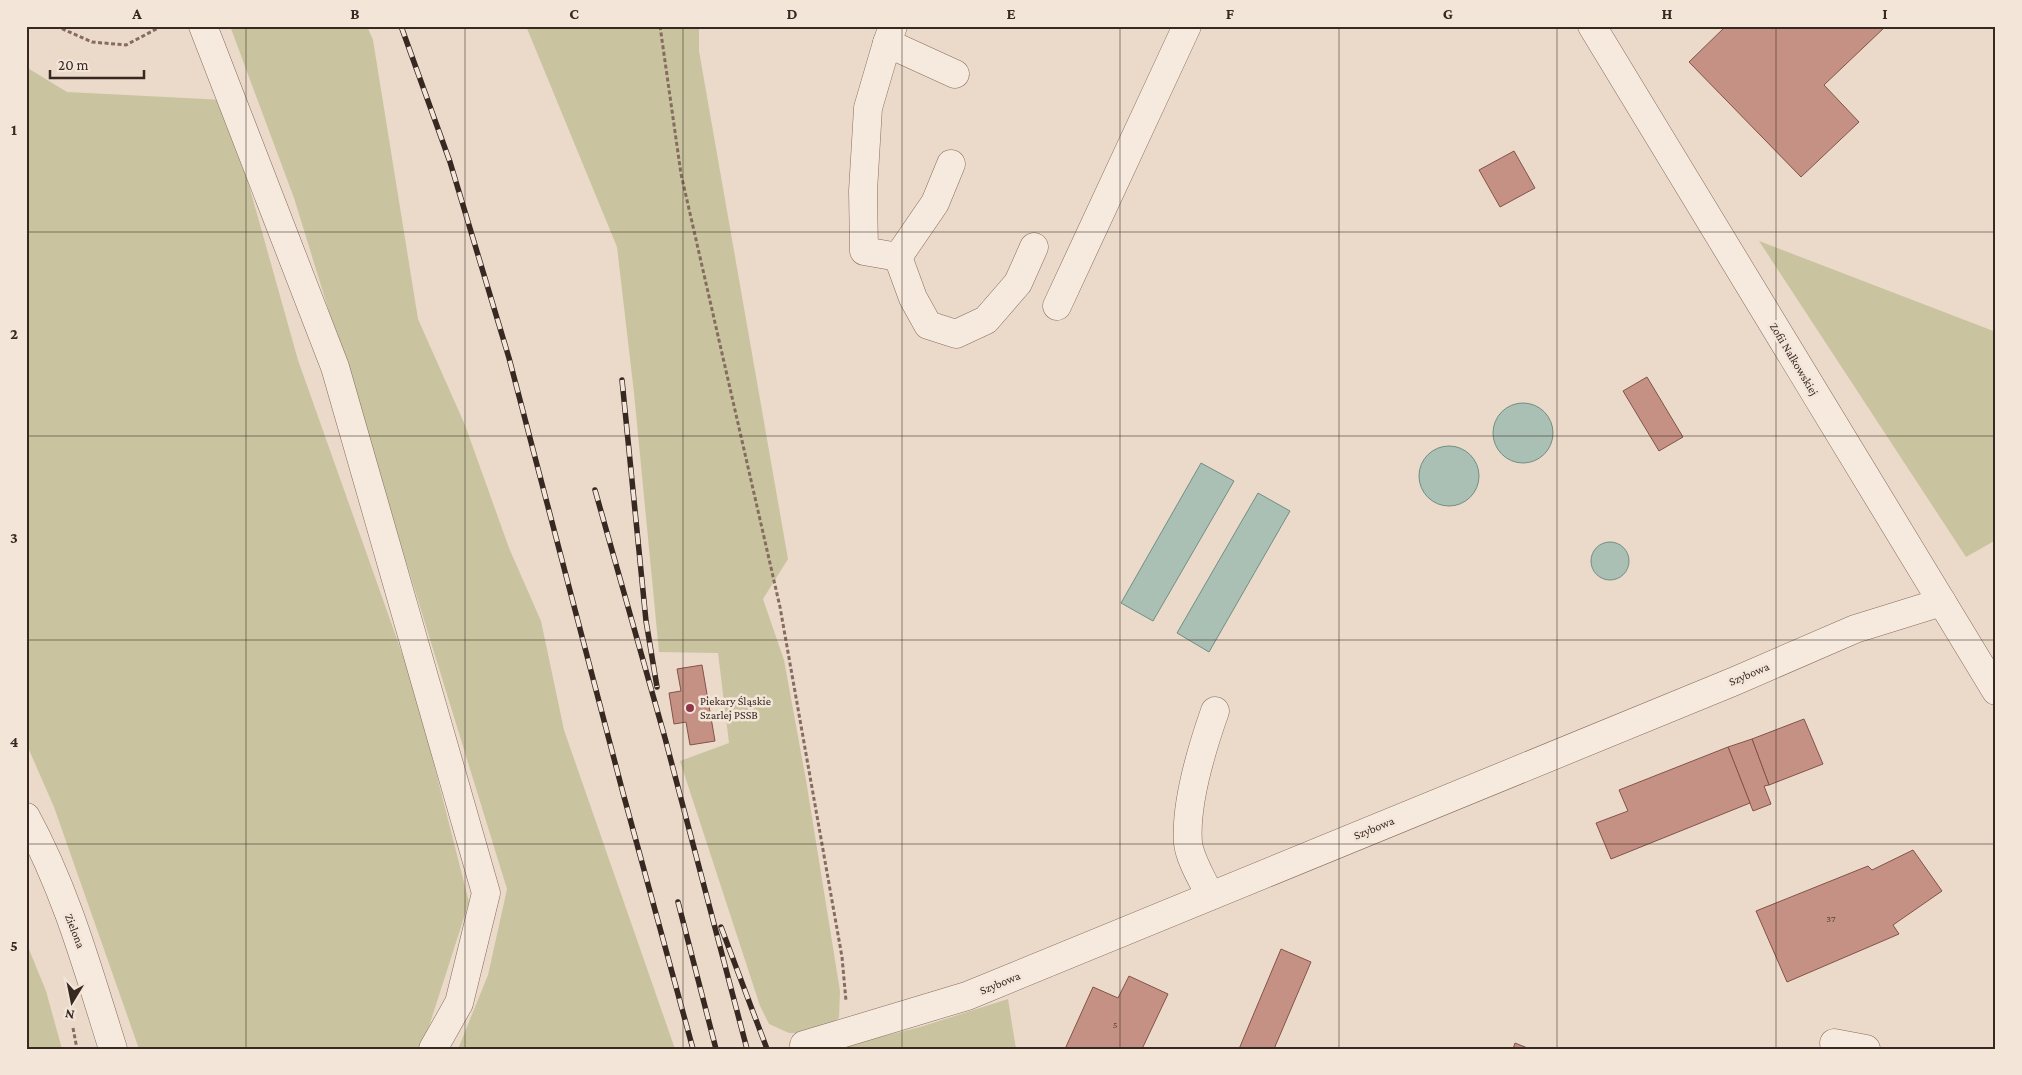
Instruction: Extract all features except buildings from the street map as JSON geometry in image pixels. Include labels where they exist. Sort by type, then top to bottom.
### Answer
[{"type":"street","points":[[203,26],[335,366],[486,893],[459,1004],[433,1049]]},
{"type":"street","points":[[1057,306],[1187,26]]},
{"type":"street","name":"Zofii Nałkowskiej","points":[[1592,26],[1996,691]]},
{"type":"street","points":[[898,257],[864,251],[863,191],[868,108],[890,35],[955,74]]},
{"type":"street","points":[[898,257],[935,203],[951,164]]},
{"type":"street","points":[[898,257],[912,298],[928,325],[956,334],[986,320],[1018,283],[1034,247]]},
{"type":"street","name":"Szybowa","points":[[804,1045],[967,996],[1734,681],[1855,629],[1942,602]]},
{"type":"street","points":[[1210,896],[1188,844],[1189,818],[1201,752],[1215,711]]},
{"type":"street","name":"Zielona","points":[[26,817],[52,872],[82,946],[113,1049]]},
{"type":"street","points":[[1834,1043],[1866,1049]]},
{"type":"path","points":[[56,26],[92,42],[126,45],[162,26]]},
{"type":"path","points":[[660,26],[681,174],[780,607],[842,957],[849,1032]]},
{"type":"shaded area","points":[[230,26],[367,26],[373,40],[418,319],[465,425],[509,548],[541,621],[564,730],[675,1049],[458,1049],[488,975],[507,889],[294,198]]},
{"type":"shaded area","points":[[526,26],[699,26],[699,51],[788,559],[763,599],[784,660],[806,780],[840,991],[839,1018],[818,1033],[789,1033],[769,1024],[760,1006],[680,761],[729,743],[718,653],[659,652],[634,393],[617,247]]},
{"type":"shaded area","points":[[26,67],[67,92],[225,100],[298,360],[415,690],[469,902],[424,1042],[419,1049],[139,1049],[54,807],[26,743]]},
{"type":"shaded area","points":[[1759,241],[1996,332],[1996,540],[1966,557]]},
{"type":"shaded area","points":[[1523,403],[1535,405],[1548,416],[1553,433],[1551,445],[1540,458],[1523,463],[1511,461],[1498,450],[1493,433],[1495,421],[1506,408]]},
{"type":"shaded area","points":[[1449,446],[1461,448],[1474,459],[1479,476],[1477,488],[1466,501],[1449,506],[1437,504],[1424,493],[1419,476],[1421,464],[1432,451]]},
{"type":"shaded area","points":[[1201,463],[1234,481],[1153,621],[1121,603]]},
{"type":"shaded area","points":[[1258,493],[1290,511],[1209,652],[1177,633]]},
{"type":"shaded area","points":[[1610,542],[1624,547],[1629,561],[1624,575],[1610,580],[1596,575],[1591,561],[1596,547]]},
{"type":"shaded area","points":[[26,942],[46,991],[62,1049],[26,1049]]},
{"type":"shaded area","points":[[1008,999],[1016,1049],[833,1049],[920,1027]]},
{"type":"railway","points":[[401,26],[450,162],[509,358],[623,793],[693,1049]]},
{"type":"railway","points":[[622,380],[646,621],[657,687]]},
{"type":"railway","points":[[595,490],[665,738],[747,1049]]},
{"type":"railway","points":[[678,902],[716,1049]]},
{"type":"railway","points":[[721,927],[767,1049]]},
{"type":"place","name":"Piekary Śląskie Szarlej PSSB","points":[[690,708]]}]
